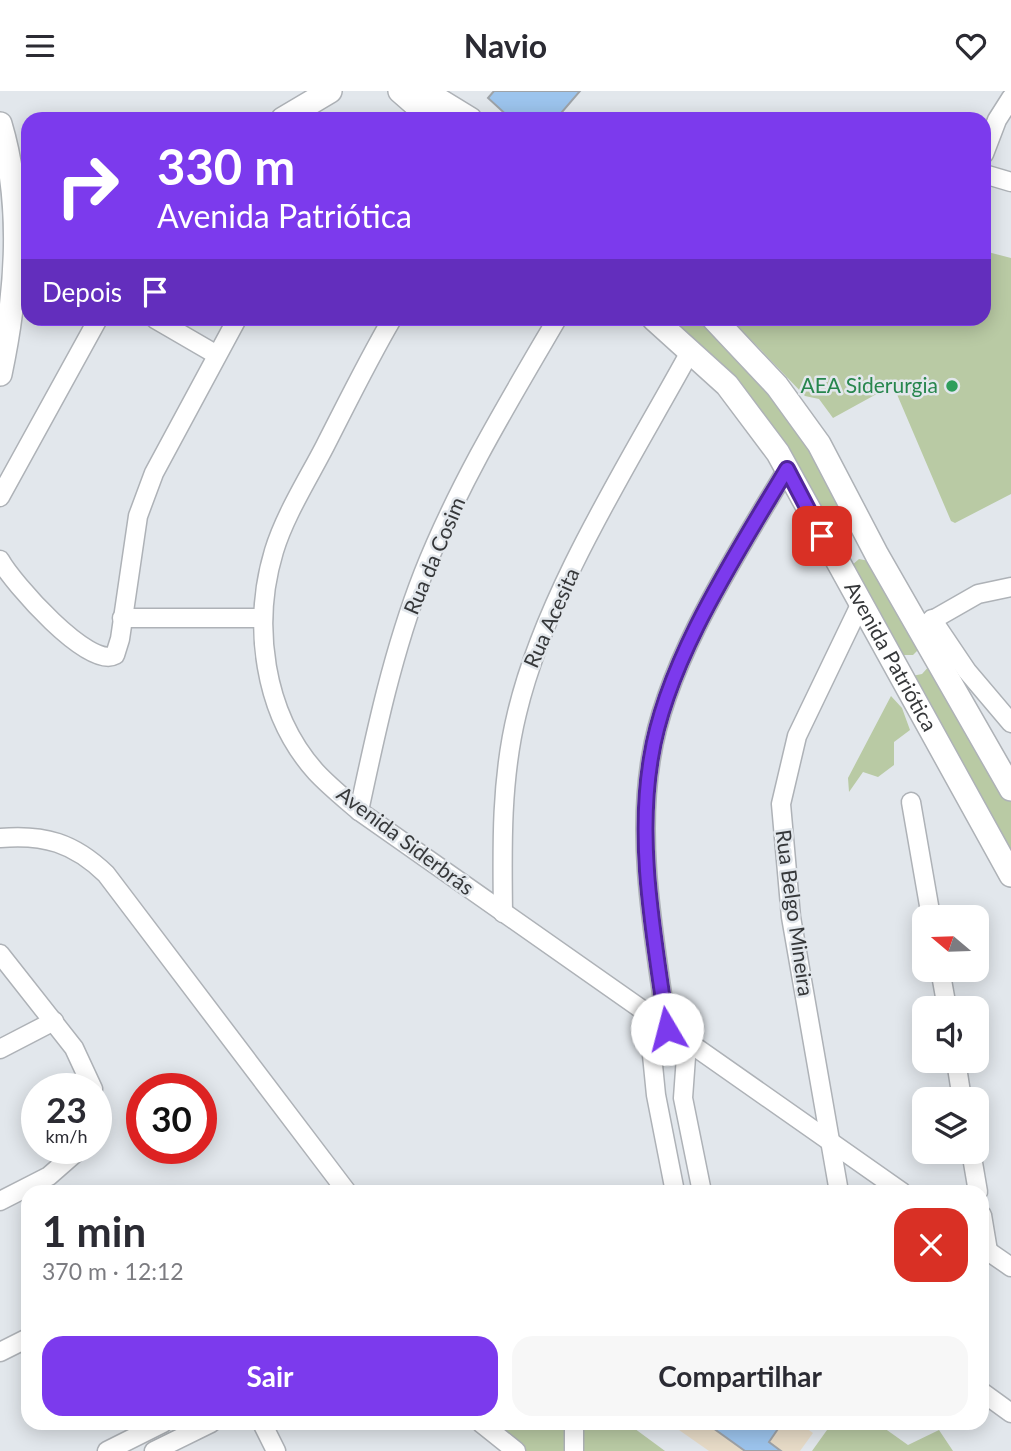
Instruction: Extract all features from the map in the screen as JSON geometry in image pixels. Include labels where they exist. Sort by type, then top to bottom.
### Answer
[{"type":"main road","points":[[295,112],[330,91]]},
{"type":"main road","points":[[400,91],[424,112]]},
{"type":"main road","points":[[424,91],[458,112]]},
{"type":"main road","points":[[0,124],[21,246]]},
{"type":"main road","points":[[0,263],[21,284]]},
{"type":"main road","points":[[0,309],[21,288]]},
{"type":"main road","points":[[0,373],[21,293]]},
{"type":"main road","name":"Avenida Patriótica","points":[[662,326],[727,385],[787,469],[1011,875]]},
{"type":"main road","name":"Avenida Patriótica","points":[[721,326],[742,346],[803,421],[863,525],[877,555],[925,623],[931,651],[1011,789]]},
{"type":"main road","points":[[822,536],[846,541],[863,525]]},
{"type":"main road","points":[[840,567],[858,558],[877,555]]},
{"type":"main road","points":[[893,664],[912,665],[931,651]]},
{"type":"street","points":[[991,136],[1011,98]]},
{"type":"street","points":[[991,176],[1011,182]]},
{"type":"street","points":[[0,497],[94,326]]},
{"type":"street","points":[[167,326],[217,355]]},
{"type":"street","points":[[0,560],[23,592],[95,655],[109,658],[116,653],[129,566],[142,505],[154,473],[233,326]]},
{"type":"street","name":"Avenida Siderbrás","points":[[388,326],[275,549],[263,618],[270,682],[290,734],[315,771],[359,811],[892,1185]]},
{"type":"street","name":"Rua da Cosim","points":[[359,811],[380,709],[422,576],[485,445],[553,326]]},
{"type":"street","name":"Rua Acesita","points":[[503,913],[505,786],[516,716],[527,676],[560,595],[691,350]]},
{"type":"street","points":[[667,1029],[648,878],[646,815],[651,756],[678,670],[711,602],[787,469]]},
{"type":"street","points":[[1011,587],[978,594],[925,623],[1011,723]]},
{"type":"street","name":"Rua Belgo Mineira","points":[[838,1185],[791,918],[781,804],[797,736],[860,605]]},
{"type":"street","points":[[122,618],[263,618]]},
{"type":"street","points":[[912,802],[929,905]]},
{"type":"street","points":[[0,838],[26,836],[55,840],[91,859],[106,874],[341,1185]]},
{"type":"street","points":[[0,954],[54,1020],[87,1073]]},
{"type":"street","points":[[648,1015],[656,1095],[673,1185]]},
{"type":"street","points":[[0,1049],[54,1020]]},
{"type":"street","points":[[687,1043],[682,1098],[701,1185]]},
{"type":"street","points":[[30,1185],[62,1164]]},
{"type":"street","points":[[973,1164],[977,1185]]},
{"type":"street","points":[[0,1201],[21,1190]]},
{"type":"street","points":[[989,1252],[1011,1268]]},
{"type":"street","points":[[0,1352],[21,1342]]},
{"type":"street","points":[[989,1397],[1011,1413]]},
{"type":"street","points":[[107,1451],[149,1430]]},
{"type":"street","points":[[154,1451],[182,1430]]},
{"type":"street","points":[[266,1430],[276,1451]]},
{"type":"street","points":[[490,1430],[516,1451]]},
{"type":"street","points":[[574,1430],[574,1451]]},
{"type":"shaded area","points":[[679,1430],[809,1430],[813,1433],[800,1451],[709,1451]]},
{"type":"green space","name":"AEA Siderurgia","points":[[991,253],[1011,258],[1011,494],[955,523],[951,521],[893,385],[833,418],[819,399],[805,396],[738,326],[991,326]]},
{"type":"green space","points":[[667,326],[706,326],[781,397],[852,525],[847,531],[832,530]]},
{"type":"green space","points":[[859,559],[869,561],[919,649],[913,655],[900,655],[851,566]]},
{"type":"green space","points":[[932,663],[1011,802],[1011,853],[907,677],[922,674]]},
{"type":"green space","points":[[891,696],[902,708],[910,730],[894,742],[894,765],[878,777],[863,772],[849,792],[848,778]]},
{"type":"green space","points":[[498,1430],[566,1430],[569,1451],[523,1451]]},
{"type":"green space","points":[[582,1430],[636,1430],[665,1451],[582,1451]]},
{"type":"green space","points":[[827,1430],[887,1430],[908,1445],[939,1430],[953,1451],[812,1451]]},
{"type":"building","points":[[494,91],[580,91],[562,112],[503,112],[488,98]]},
{"type":"building","points":[[716,1430],[777,1430],[769,1442],[781,1451],[745,1451]]},
{"type":"place","name":"AEA Siderurgia","points":[[952,386]]},
{"type":"route","points":[[667,1029],[648,878],[646,829],[647,787],[657,729],[678,670],[711,602],[787,469],[822,536]]}]
